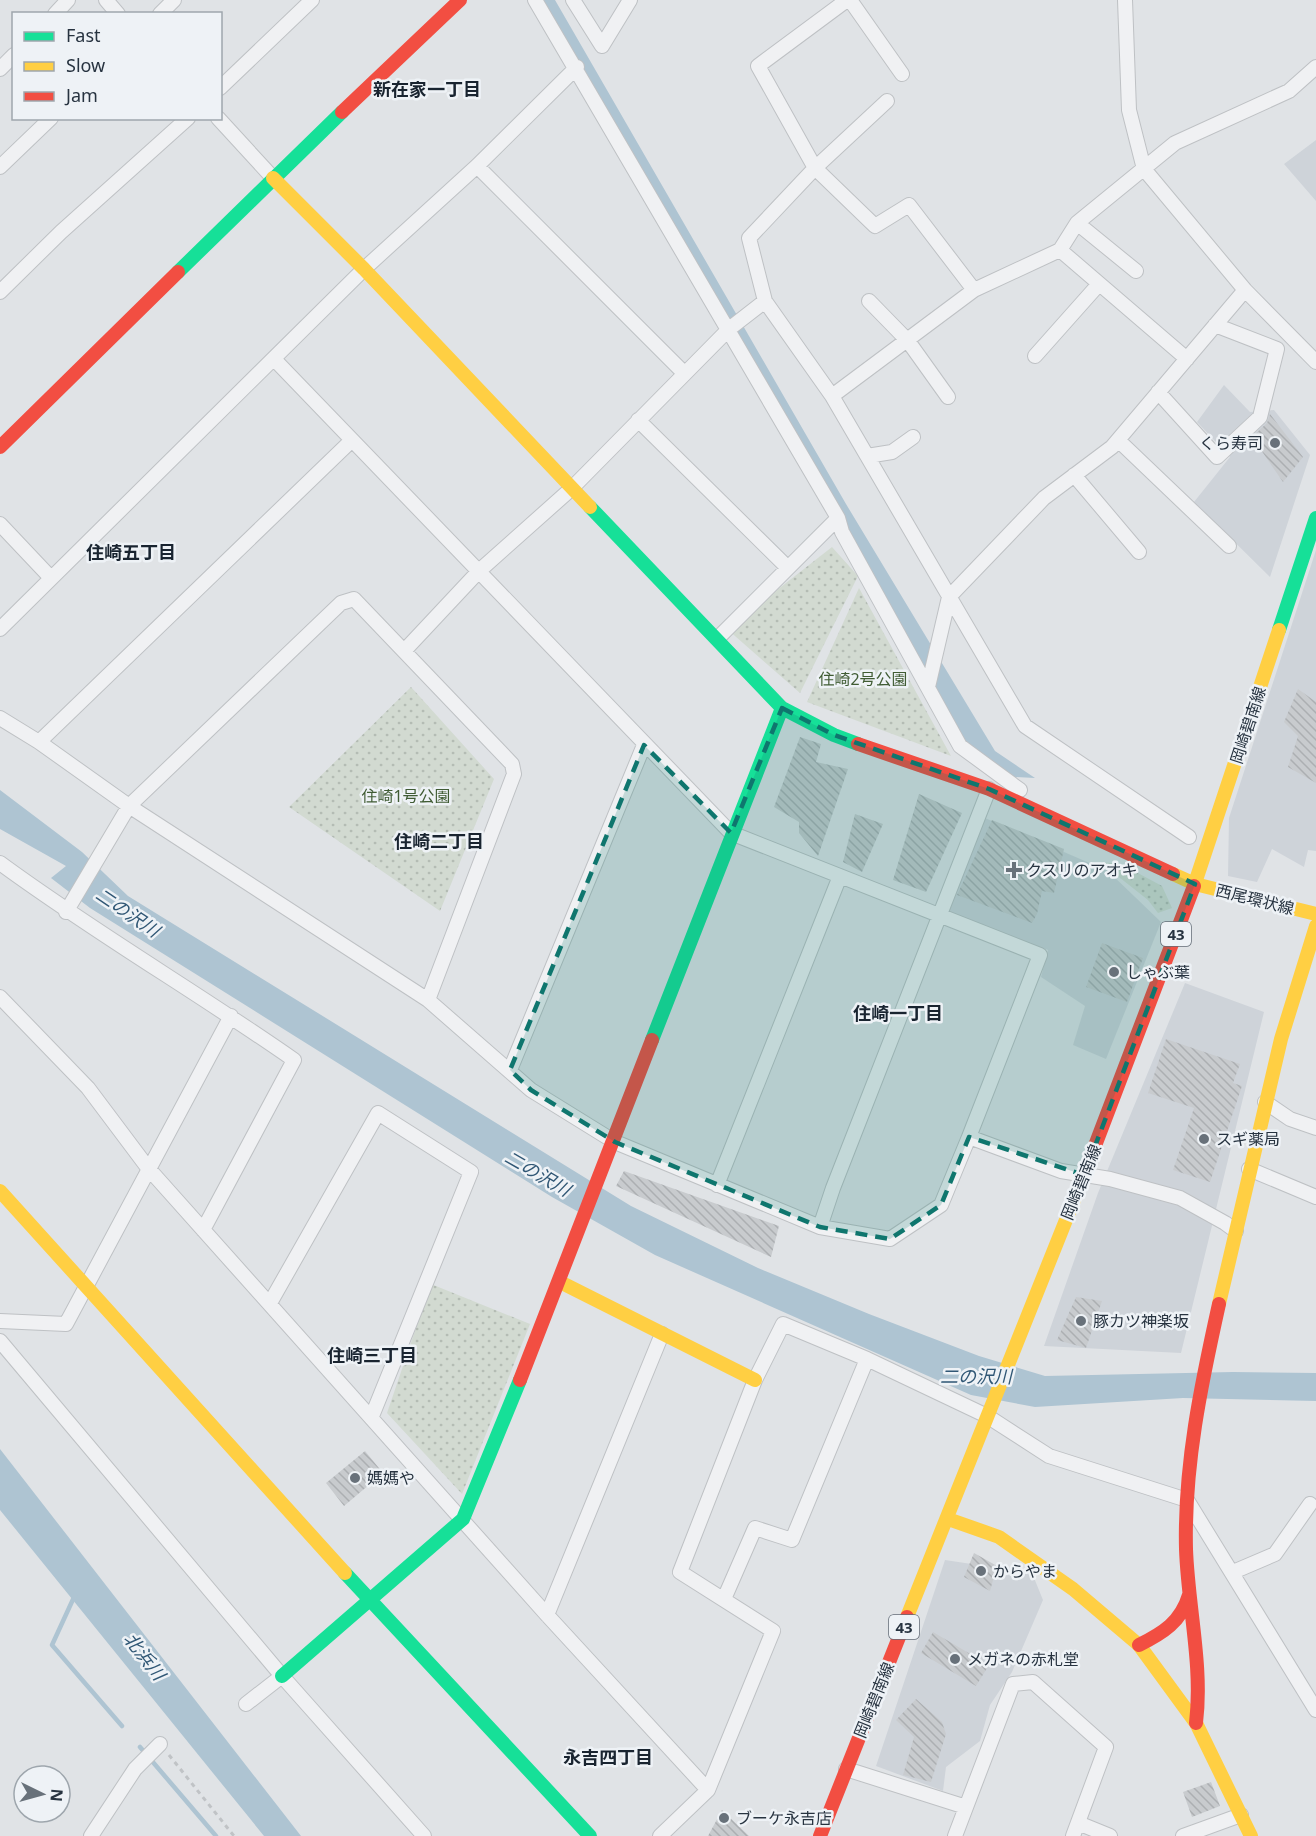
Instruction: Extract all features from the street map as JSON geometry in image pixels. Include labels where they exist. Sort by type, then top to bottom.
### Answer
[{"type":"street","points":[[57,12],[68,0]]},
{"type":"street","points":[[106,0],[116,12]]},
{"type":"street","points":[[162,12],[174,0]]},
{"type":"street","points":[[222,86],[312,0]]},
{"type":"street","points":[[0,447],[273,178],[460,0]]},
{"type":"street","points":[[535,0],[577,67],[838,518],[842,532],[929,682],[960,746],[1020,790]]},
{"type":"street","points":[[573,0],[602,46],[630,0]]},
{"type":"street","points":[[902,74],[849,0],[758,66],[815,168],[875,226],[909,205],[974,290]]},
{"type":"street","points":[[1125,0],[1130,110],[1144,169],[1245,290],[1316,362]]},
{"type":"street","points":[[0,69],[12,57]]},
{"type":"street","points":[[832,396],[974,290],[1060,250],[1077,223],[1174,143],[1289,91],[1316,66]]},
{"type":"street","points":[[0,629],[364,269],[477,166],[577,67]]},
{"type":"street","points":[[887,101],[815,168],[748,238],[765,301],[832,396],[1025,726],[1189,837]]},
{"type":"street","points":[[0,168],[49,120]]},
{"type":"street","points":[[0,292],[61,232],[186,120]]},
{"type":"street","points":[[220,120],[571,489],[718,638],[782,708],[731,833],[615,1142],[464,1519],[282,1676],[246,1704]]},
{"type":"street","points":[[477,166],[684,373]]},
{"type":"street","points":[[1077,223],[1136,271]]},
{"type":"street","points":[[1060,250],[1187,359]]},
{"type":"street","points":[[1035,356],[1099,284]]},
{"type":"street","points":[[929,682],[949,597],[1044,498],[1118,440],[1245,290]]},
{"type":"street","points":[[405,650],[479,571],[571,489],[729,328],[765,301]]},
{"type":"street","points":[[869,301],[908,341],[948,397]]},
{"type":"street","points":[[1215,325],[1277,349],[1298,344]]},
{"type":"street","points":[[1158,392],[1217,457],[1260,417],[1277,349]]},
{"type":"street","points":[[0,718],[39,742],[129,806],[428,1000],[531,1090],[615,1142],[820,1227],[890,1239],[941,1205],[1040,955],[731,833],[274,359]]},
{"type":"street","points":[[638,420],[788,568]]},
{"type":"street","points":[[867,456],[892,452],[913,437]]},
{"type":"street","points":[[1118,440],[1229,546]]},
{"type":"street","points":[[39,742],[351,441]]},
{"type":"street","points":[[1074,475],[1138,552]]},
{"type":"street","points":[[718,638],[838,518]]},
{"type":"street","name":"岡崎碧南線","points":[[820,1836],[1084,1176],[1195,884],[1316,518]]},
{"type":"street","points":[[0,524],[51,578]]},
{"type":"street","points":[[66,912],[72,896],[129,806],[341,603],[354,599],[512,764],[514,774],[428,1000]]},
{"type":"street","name":"西尾環状線","points":[[782,708],[834,735],[989,789],[1195,884],[1316,914]]},
{"type":"street","points":[[510,1070],[644,745]]},
{"type":"street","points":[[820,1227],[833,1188],[989,789]]},
{"type":"street","points":[[0,863],[66,912],[231,1016],[294,1060],[203,1230]]},
{"type":"street","points":[[717,1185],[840,876]]},
{"type":"street","points":[[1196,1723],[1199,1699],[1190,1586],[1187,1500],[1196,1408],[1254,1144],[1316,926]]},
{"type":"street","points":[[0,997],[88,1088],[148,1168],[464,1519],[547,1615],[708,1790]]},
{"type":"street","points":[[0,1321],[66,1324],[231,1016]]},
{"type":"street","points":[[1265,1102],[1290,1119],[1316,1128]]},
{"type":"street","points":[[270,1303],[378,1113],[471,1172],[372,1416]]},
{"type":"street","points":[[969,1137],[1061,1171],[1110,1179],[1180,1198],[1225,1222],[1236,1231]]},
{"type":"street","points":[[1249,1169],[1316,1197]]},
{"type":"street","points":[[0,1191],[369,1600],[590,1836]]},
{"type":"street","points":[[560,1282],[755,1380]]},
{"type":"street","points":[[660,1836],[708,1790],[773,1631],[680,1572],[755,1380],[783,1324],[867,1359],[987,1416],[1049,1456],[1187,1500],[1316,1710]]},
{"type":"street","points":[[547,1615],[662,1334]]},
{"type":"street","points":[[0,1341],[282,1676],[424,1836]]},
{"type":"street","points":[[723,1599],[755,1528],[792,1540],[867,1359]]},
{"type":"street","points":[[1233,1572],[1275,1554],[1310,1504]]},
{"type":"street","points":[[948,1519],[999,1538],[1073,1589],[1139,1645],[1196,1723],[1251,1836]]},
{"type":"street","points":[[1139,1645],[1159,1635],[1176,1622],[1185,1610],[1190,1586]]},
{"type":"street","points":[[955,1836],[1013,1684],[1033,1682],[1107,1747],[1073,1836]]},
{"type":"street","points":[[91,1836],[135,1769],[160,1744]]},
{"type":"street","points":[[846,1769],[966,1808]]},
{"type":"street","points":[[1183,1836],[1241,1815]]},
{"type":"street","points":[[1078,1822],[1110,1836]]},
{"type":"path","points":[[160,1744],[234,1836]]},
{"type":"highlighted area","points":[[782,708],[834,735],[989,789],[1195,884],[1084,1175],[969,1137],[941,1205],[890,1239],[820,1227],[615,1142],[531,1090],[510,1070],[644,745],[731,833]]},
{"type":"shaded area","points":[[1316,140],[1316,201],[1284,164]]},
{"type":"shaded area","points":[[1224,385],[1250,412],[1274,410],[1310,455],[1270,577],[1194,502],[1230,457],[1197,422]]},
{"type":"shaded area","points":[[1316,550],[1316,851],[1308,850],[1304,867],[1272,849],[1257,882],[1228,876],[1229,818]]},
{"type":"shaded area","points":[[985,818],[1108,871],[1161,922],[1106,1059],[1073,1045],[1085,1006],[1041,977],[1048,950],[944,912]]},
{"type":"shaded area","points":[[1185,983],[1264,1012],[1181,1353],[1044,1346],[1098,1193]]},
{"type":"shaded area","points":[[945,1560],[1032,1573],[1043,1600],[1012,1672],[990,1705],[980,1741],[946,1767],[943,1791],[876,1766]]},
{"type":"green space","points":[[832,547],[858,576],[800,693],[727,629]]},
{"type":"green space","name":"住崎2号公園","points":[[859,588],[951,756],[807,702]]},
{"type":"green space","name":"住崎1号公園","points":[[411,687],[494,779],[440,911],[289,807]]},
{"type":"green space","points":[[1100,862],[1121,864],[1162,886],[1172,908],[1158,913],[1148,900]]},
{"type":"green space","points":[[431,1284],[530,1324],[462,1494],[387,1413]]},
{"type":"water","points":[[543,0],[555,0],[846,504],[995,751],[1035,778],[1014,777],[967,746],[695,260]]},
{"type":"water","name":"二の沢川","points":[[0,790],[82,852],[128,896],[631,1206],[758,1268],[979,1356],[1045,1376],[1233,1372],[1316,1373],[1316,1401],[1183,1398],[1035,1407],[971,1395],[655,1255],[552,1197],[90,908],[51,878],[66,866],[0,829]]},
{"type":"water","name":"北浜川","points":[[0,1449],[301,1836],[264,1836],[0,1510]]},
{"type":"building","name":"くら寿司","points":[[1270,414],[1303,457],[1283,482],[1252,437],[1267,423]]},
{"type":"building","points":[[1298,689],[1316,702],[1316,783],[1288,767],[1298,736],[1284,722]]},
{"type":"building","points":[[800,737],[821,744],[816,762],[848,769],[818,856],[799,833],[799,822],[774,807]]},
{"type":"building","points":[[919,794],[962,813],[926,892],[893,880]]},
{"type":"building","points":[[855,814],[883,824],[862,872],[843,862]]},
{"type":"building","name":"クスリのアオキ","points":[[992,820],[1064,849],[1054,893],[1042,891],[1037,914],[1032,923],[957,895]]},
{"type":"building","name":"しゃぶ葉","points":[[1102,943],[1143,958],[1127,1002],[1086,987]]},
{"type":"building","name":"スギ薬局","points":[[1166,1039],[1240,1064],[1233,1083],[1242,1086],[1210,1182],[1173,1170],[1194,1108],[1148,1093]]},
{"type":"building","points":[[624,1171],[779,1226],[771,1257],[616,1186]]},
{"type":"building","name":"豚カツ神楽坂","points":[[1076,1297],[1102,1301],[1086,1348],[1057,1340]]},
{"type":"building","name":"媽媽や","points":[[365,1451],[383,1473],[344,1506],[326,1483]]},
{"type":"building","name":"からやま","points":[[974,1553],[997,1566],[990,1591],[964,1577]]},
{"type":"building","name":"メガネの赤札堂","points":[[933,1632],[989,1665],[976,1686],[921,1653]]},
{"type":"building","points":[[916,1699],[942,1722],[946,1734],[931,1782],[903,1775],[914,1737],[896,1720]]},
{"type":"building","points":[[1211,1782],[1220,1806],[1192,1817],[1183,1792]]},
{"type":"building","name":"ブーケ永吉店","points":[[722,1810],[749,1836],[708,1836]]},
{"type":"waterway","points":[[75,1595],[52,1645],[122,1726]]},
{"type":"waterway","points":[[140,1747],[216,1836]]},
{"type":"traffic: fast","points":[[178,272],[342,112]]},
{"type":"traffic: fast","points":[[590,507],[782,708],[834,735],[858,744]]},
{"type":"traffic: fast","points":[[1279,630],[1316,518]]},
{"type":"traffic: fast","points":[[652,1040],[782,708]]},
{"type":"traffic: fast","points":[[282,1676],[463,1519],[520,1380]]},
{"type":"traffic: fast","points":[[345,1573],[590,1836]]},
{"type":"traffic: slow","points":[[273,178],[364,269],[590,507]]},
{"type":"traffic: slow","points":[[1194,886],[1279,630]]},
{"type":"traffic: slow","points":[[1173,874],[1195,884],[1316,914]]},
{"type":"traffic: slow","points":[[1219,1304],[1281,1039],[1316,926]]},
{"type":"traffic: slow","points":[[907,1617],[1080,1185]]},
{"type":"traffic: slow","points":[[0,1191],[345,1573]]},
{"type":"traffic: slow","points":[[560,1282],[755,1380]]},
{"type":"traffic: slow","points":[[948,1519],[999,1537],[1073,1589],[1139,1645],[1196,1723],[1251,1836]]},
{"type":"traffic: jam","points":[[342,112],[460,0]]},
{"type":"traffic: jam","points":[[0,447],[178,272]]},
{"type":"traffic: jam","points":[[858,744],[989,789],[1173,874]]},
{"type":"traffic: jam","points":[[1080,1185],[1194,886]]},
{"type":"traffic: jam","points":[[520,1380],[652,1040]]},
{"type":"traffic: jam","points":[[1196,1723],[1198,1680],[1187,1571],[1186,1518],[1195,1426],[1219,1304]]},
{"type":"traffic: jam","points":[[1139,1645],[1170,1626],[1181,1613],[1189,1595]]},
{"type":"traffic: jam","points":[[820,1836],[907,1617]]},
{"type":"place","name":"くら寿司","points":[[1275,443]]},
{"type":"place","name":"クスリのアオキ","points":[[1014,870]]},
{"type":"place","name":"しゃぶ葉","points":[[1114,972]]},
{"type":"place","name":"スギ薬局","points":[[1204,1139]]},
{"type":"place","name":"豚カツ神楽坂","points":[[1081,1321]]},
{"type":"place","name":"媽媽や","points":[[355,1478]]},
{"type":"place","name":"からやま","points":[[981,1571]]},
{"type":"place","name":"メガネの赤札堂","points":[[955,1659]]},
{"type":"place","name":"ブーケ永吉店","points":[[724,1818]]},
{"type":"district","name":"新在家一丁目","points":[[427,89]]},
{"type":"district","name":"住崎五丁目","points":[[131,552]]},
{"type":"district","name":"住崎二丁目","points":[[439,841]]},
{"type":"district","name":"住崎一丁目","points":[[898,1013]]},
{"type":"district","name":"住崎三丁目","points":[[372,1355]]},
{"type":"district","name":"永吉四丁目","points":[[608,1757]]}]
